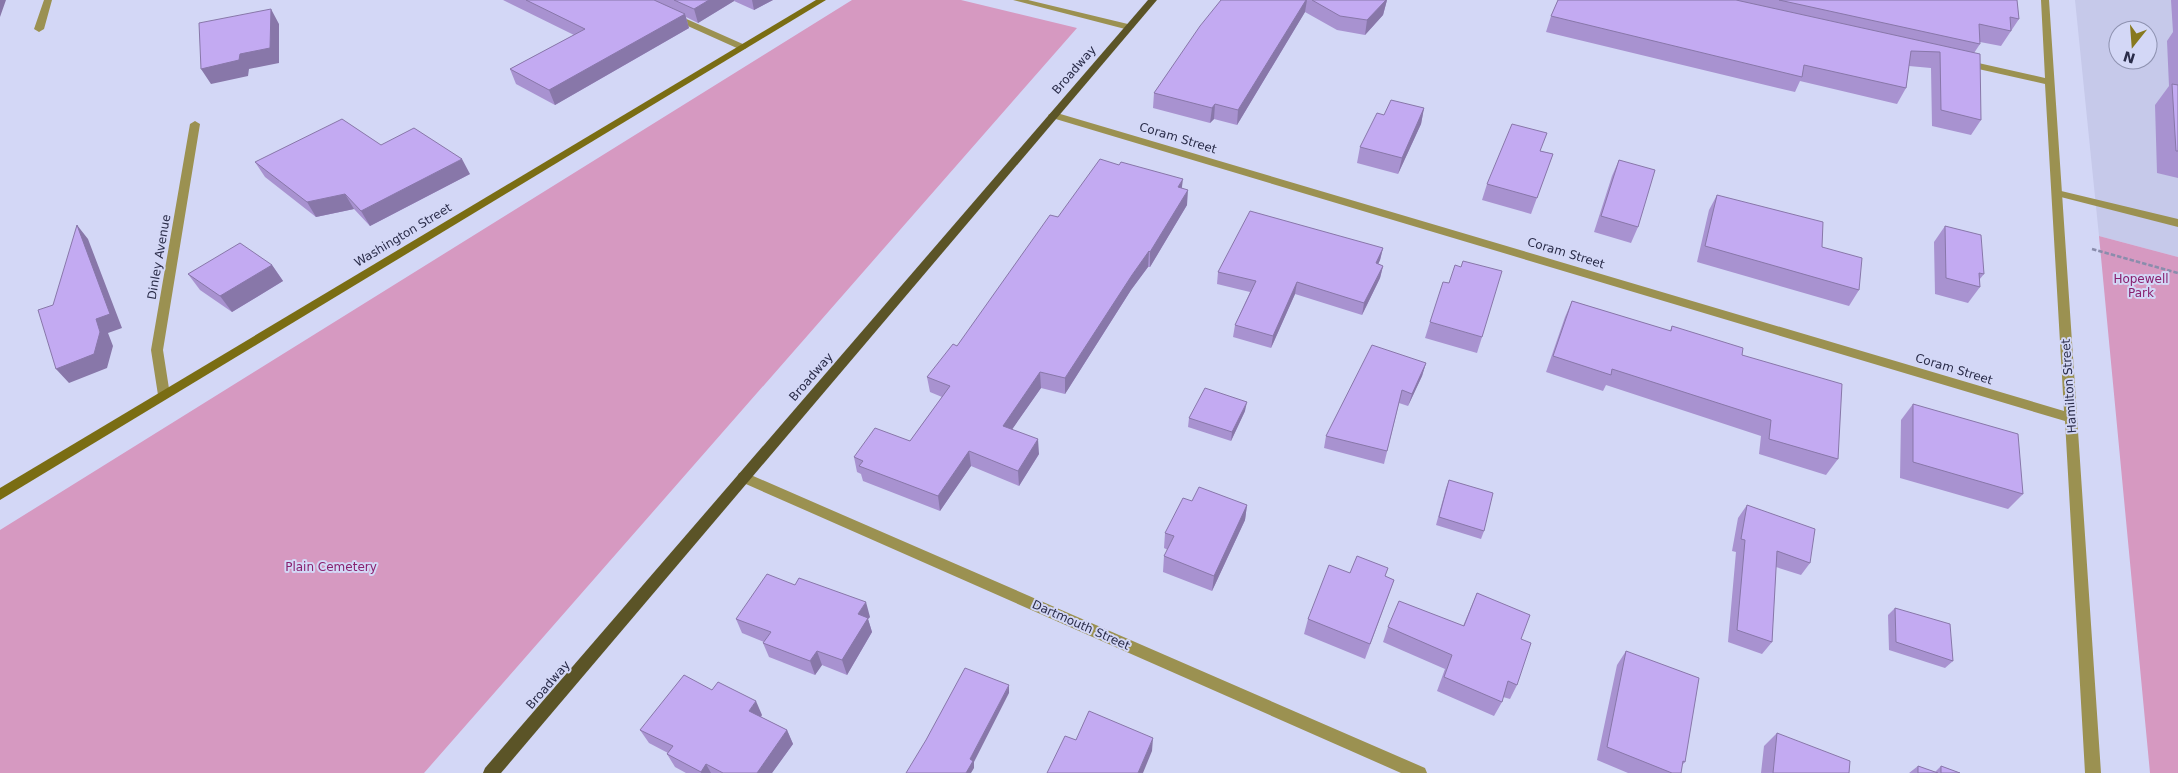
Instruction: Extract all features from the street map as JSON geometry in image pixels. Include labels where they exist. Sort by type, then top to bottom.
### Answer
[{"type":"main road","name":"Broadway","points":[[491,773],[1153,0]]},
{"type":"street","points":[[39,29],[48,0]]},
{"type":"street","name":"Washington Street","points":[[0,495],[742,46],[822,0]]},
{"type":"street","points":[[1017,0],[1129,27]]},
{"type":"street","name":"Hamilton Street","points":[[2045,0],[2093,773]]},
{"type":"street","points":[[662,12],[742,46]]},
{"type":"street","points":[[1954,61],[2050,82]]},
{"type":"street","name":"Coram Street","points":[[1054,115],[2071,418]]},
{"type":"street","name":"Dinley Avenue","points":[[164,395],[157,350],[195,124]]},
{"type":"street","points":[[2057,192],[2178,223]]},
{"type":"street","name":"Dartmouth Street","points":[[744,477],[1419,773]]},
{"type":"path","points":[[2092,249],[2178,273]]},
{"type":"shaded area","points":[[2075,0],[2178,0],[2178,257],[2099,236]]},
{"type":"green space","name":"Plain Cemetery","points":[[852,0],[961,0],[1077,28],[424,773],[0,773],[0,530]]},
{"type":"green space","name":"Hopewell Park","points":[[2099,236],[2178,257],[2178,773],[2150,773]]},
{"type":"building","points":[[526,0],[654,0],[685,14],[549,90],[510,69],[585,29]]},
{"type":"building","points":[[674,0],[709,0],[694,9]]},
{"type":"building","points":[[1221,0],[1306,0],[1238,110],[1215,104],[1212,108],[1154,93],[1200,26]]},
{"type":"building","points":[[1312,0],[1386,0],[1367,20],[1340,16]]},
{"type":"building","points":[[1558,0],[1736,0],[1980,54],[1981,120],[1941,110],[1940,52],[1911,51],[1906,88],[1804,65],[1802,77],[1551,16]]},
{"type":"building","points":[[1779,0],[2017,0],[2019,19],[2010,17],[2011,31],[1979,24],[1980,44]]},
{"type":"building","points":[[271,9],[270,48],[240,54],[239,60],[201,69],[199,23]]},
{"type":"building","points":[[2172,84],[2178,85],[2178,151],[2176,151]]},
{"type":"building","points":[[1391,100],[1424,108],[1402,158],[1360,147],[1377,113],[1384,115]]},
{"type":"building","points":[[342,119],[381,145],[414,128],[462,159],[361,211],[345,194],[307,202],[255,162]]},
{"type":"building","points":[[1512,124],[1547,133],[1540,151],[1553,154],[1537,198],[1487,184]]},
{"type":"building","points":[[1100,159],[1119,165],[1121,162],[1183,179],[1178,187],[1188,190],[1150,252],[1132,275],[1065,378],[1040,372],[1003,426],[1038,439],[1018,471],[969,451],[938,496],[859,466],[863,461],[854,457],[875,428],[910,441],[950,386],[927,377],[953,344],[957,346],[1050,215],[1058,217]]},
{"type":"building","points":[[1619,160],[1655,170],[1638,227],[1601,216]]},
{"type":"building","points":[[1717,195],[1823,222],[1822,247],[1862,258],[1859,290],[1705,246]]},
{"type":"building","points":[[1250,211],[1383,248],[1376,263],[1383,266],[1364,303],[1297,282],[1273,336],[1235,325],[1256,281],[1218,272]]},
{"type":"building","points":[[77,225],[110,314],[96,319],[100,332],[94,354],[56,369],[38,310],[53,305]]},
{"type":"building","points":[[1945,226],[1981,235],[1984,274],[1979,273],[1980,287],[1946,278]]},
{"type":"building","points":[[240,243],[272,265],[220,296],[188,274]]},
{"type":"building","points":[[1463,261],[1502,271],[1482,337],[1430,322],[1443,282],[1449,283],[1455,265],[1461,267]]},
{"type":"building","points":[[1572,301],[1671,331],[1672,326],[1743,348],[1742,355],[1842,384],[1838,459],[1769,439],[1771,420],[1612,369],[1611,375],[1553,356]]},
{"type":"building","points":[[1372,345],[1426,363],[1412,394],[1402,390],[1387,451],[1326,436]]},
{"type":"building","points":[[1205,388],[1247,402],[1232,432],[1189,418]]},
{"type":"building","points":[[1913,404],[2018,434],[2023,494],[1913,462]]},
{"type":"building","points":[[1449,480],[1493,493],[1484,531],[1439,517]]},
{"type":"building","points":[[1199,487],[1247,505],[1214,576],[1164,556],[1174,536],[1165,533],[1183,498],[1192,501]]},
{"type":"building","points":[[1747,505],[1815,529],[1810,563],[1777,551],[1772,642],[1737,630],[1745,540],[1741,539]]},
{"type":"building","points":[[1357,556],[1388,568],[1385,576],[1394,580],[1370,644],[1308,619],[1329,565],[1350,573]]},
{"type":"building","points":[[767,574],[795,585],[799,578],[866,602],[858,614],[868,618],[842,660],[817,651],[810,661],[763,643],[771,632],[736,619]]},
{"type":"building","points":[[1477,593],[1530,615],[1521,639],[1531,643],[1517,685],[1508,681],[1502,702],[1444,677],[1452,655],[1388,627],[1399,601],[1464,626]]},
{"type":"building","points":[[1895,608],[1950,624],[1953,661],[1896,642]]},
{"type":"building","points":[[1626,651],[1699,678],[1685,762],[1683,761],[1681,773],[1672,773],[1607,747]]},
{"type":"building","points":[[965,668],[1009,685],[970,759],[973,761],[966,773],[906,773],[926,740]]},
{"type":"building","points":[[684,675],[712,690],[718,682],[756,701],[749,711],[787,730],[757,773],[723,773],[706,764],[701,772],[667,754],[673,746],[640,730]]},
{"type":"building","points":[[1089,711],[1153,738],[1138,773],[1047,773],[1065,736],[1076,740]]},
{"type":"building","points":[[1777,733],[1850,761],[1849,773],[1773,773]]},
{"type":"building","points":[[1918,766],[1938,773],[1918,773]]},
{"type":"building","points":[[1941,766],[1960,773],[1941,773]]}]
